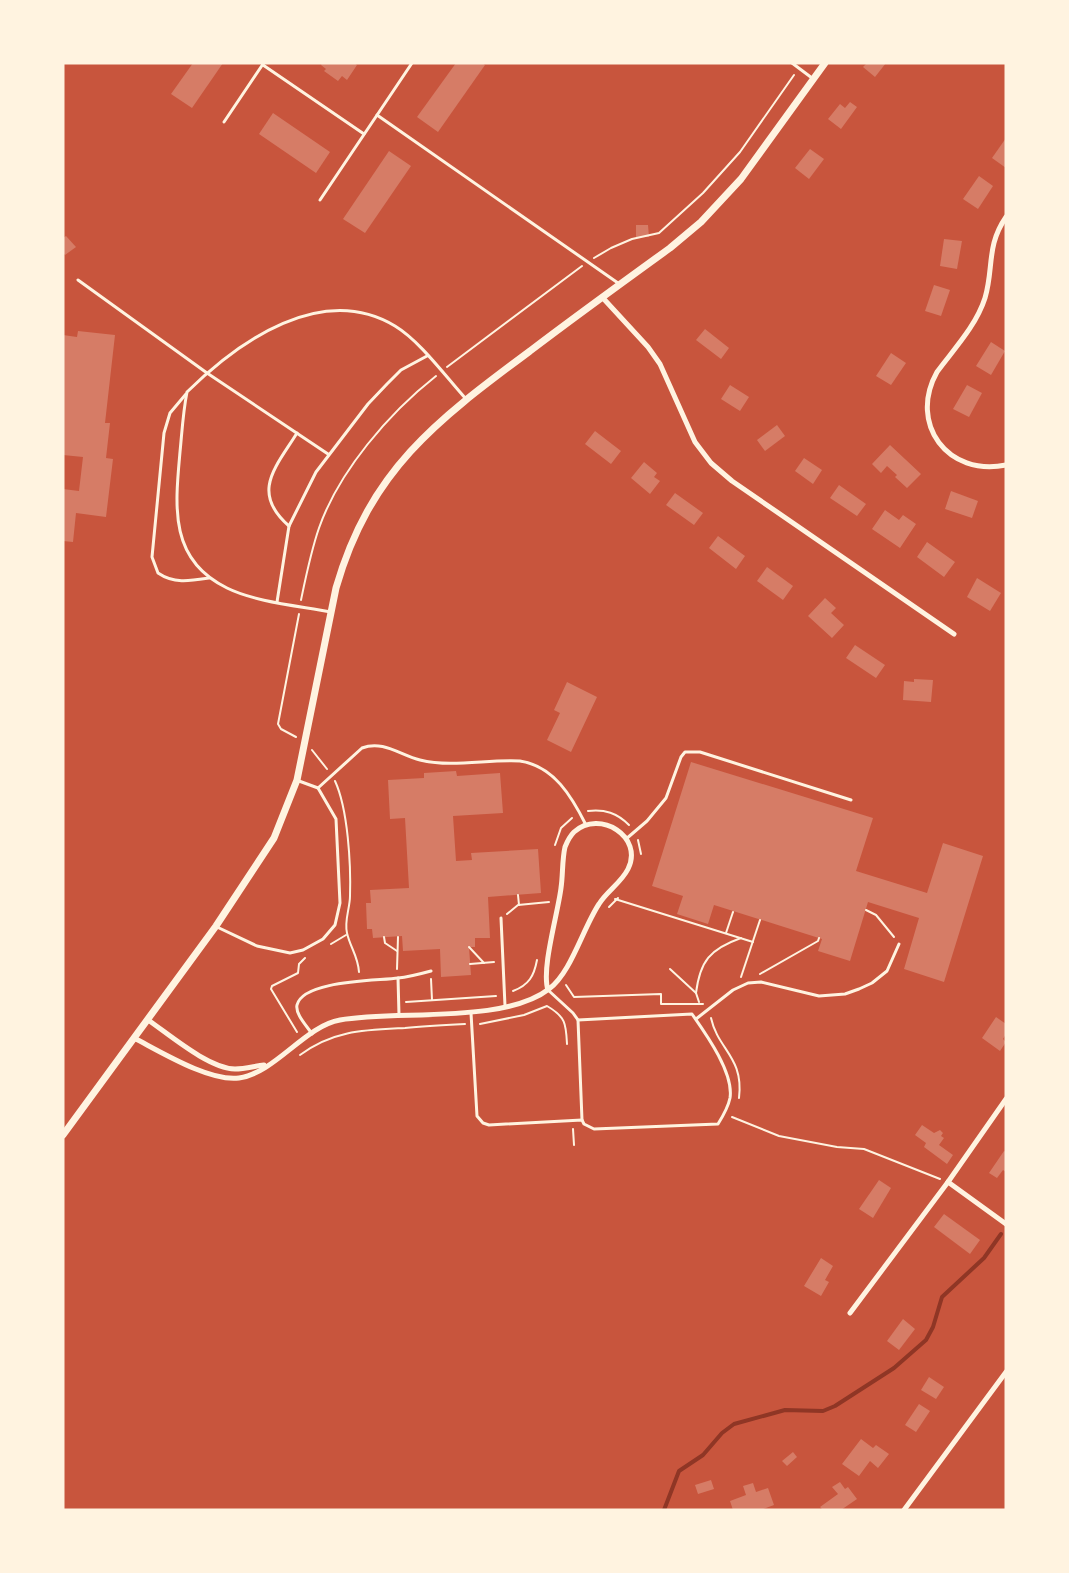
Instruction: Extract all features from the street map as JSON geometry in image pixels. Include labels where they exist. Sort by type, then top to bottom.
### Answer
[{"type":"street","points":[[63,1135],[216,926],[274,838],[297,780],[336,588],[348,549],[371,503],[392,472],[415,446],[465,399],[670,248],[701,222],[752,166],[825,63]]},
{"type":"street","points":[[1006,217],[992,247],[988,285],[983,303],[972,325],[932,381],[927,412],[937,440],[958,460],[986,468],[1006,465]]},
{"type":"street","points":[[602,297],[660,363],[695,442],[711,463],[732,481],[954,634]]},
{"type":"street","points":[[134,1038],[205,1073],[223,1078],[238,1078],[250,1075],[269,1065],[327,1024],[338,1020],[471,1012],[516,1005],[548,990],[566,970],[589,922],[606,895],[628,869],[630,851],[626,839],[619,830],[612,826],[598,823],[586,825],[571,835],[565,849],[561,889],[546,971],[548,990]]},
{"type":"street","points":[[148,1020],[218,1064],[235,1069],[269,1065]]},
{"type":"street","points":[[850,1313],[948,1182],[1006,1099]]},
{"type":"street","points":[[948,1182],[1006,1224]]},
{"type":"street","points":[[904,1510],[1006,1372]]},
{"type":"lane","points":[[320,200],[412,63]]},
{"type":"lane","points":[[792,63],[814,79]]},
{"type":"lane","points":[[224,122],[264,64],[364,134]]},
{"type":"lane","points":[[377,115],[620,284]]},
{"type":"lane","points":[[78,280],[207,373],[328,454]]},
{"type":"lane","points":[[209,578],[190,581],[170,580],[158,573],[152,557],[164,433],[170,413],[187,392],[227,357],[268,331],[295,319],[325,310],[361,313],[382,320],[409,336],[465,399]]},
{"type":"lane","points":[[277,602],[289,526],[316,472],[368,404],[401,370],[427,356]]},
{"type":"lane","points":[[187,392],[176,514],[189,556],[209,578],[229,589],[277,602],[331,612]]},
{"type":"lane","points":[[289,526],[282,520],[270,500],[268,485],[273,471],[297,433]]},
{"type":"lane","points":[[318,788],[362,748],[371,745],[382,746],[432,762],[520,760],[540,766],[549,772],[563,787],[586,825]]},
{"type":"lane","points":[[626,839],[647,821],[666,798],[681,757],[685,753],[700,752],[851,800]]},
{"type":"lane","points":[[216,926],[257,946],[290,953],[303,950],[323,939],[335,926],[340,903],[336,819],[318,788],[297,780]]},
{"type":"lane","points":[[501,918],[505,1008]]},
{"type":"lane","points":[[696,1019],[733,990],[748,983],[761,982],[819,996],[845,994],[872,983],[887,971],[899,944]]},
{"type":"lane","points":[[312,1034],[297,1011],[298,1002],[305,994],[359,981],[398,978],[431,971]]},
{"type":"lane","points":[[398,978],[399,1015]]},
{"type":"lane","points":[[548,990],[578,1020],[584,1124],[594,1129],[718,1124],[730,1097],[728,1075],[692,1014],[578,1020]]},
{"type":"lane","points":[[471,1012],[479,1119],[489,1125],[582,1120]]},
{"type":"path","points":[[359,981],[358,960],[347,934],[350,893],[343,800],[332,775],[304,742],[281,729],[278,724],[300,606],[320,526],[345,476],[385,424],[419,390],[465,352],[588,262],[632,239],[659,233],[703,193],[740,152],[798,68]]},
{"type":"path","points":[[554,849],[561,828],[580,813],[597,810],[609,811],[621,817],[634,831],[642,851],[640,859]]},
{"type":"path","points":[[501,918],[519,905],[549,902],[550,893]]},
{"type":"path","points":[[606,910],[621,894]]},
{"type":"path","points":[[518,895],[519,905]]},
{"type":"path","points":[[606,895],[753,942]]},
{"type":"path","points":[[866,910],[876,915],[890,929],[899,944]]},
{"type":"path","points":[[726,933],[733,912]]},
{"type":"path","points":[[733,990],[742,975],[760,920]]},
{"type":"path","points":[[327,946],[347,934]]},
{"type":"path","points":[[384,937],[385,943],[397,951]]},
{"type":"path","points":[[398,937],[398,978]]},
{"type":"path","points":[[696,993],[701,969],[706,959],[716,949],[741,938]]},
{"type":"path","points":[[748,983],[818,941],[819,938]]},
{"type":"path","points":[[469,947],[484,963]]},
{"type":"path","points":[[303,1040],[271,993],[271,989],[272,986],[298,973],[299,964],[311,955]]},
{"type":"path","points":[[399,1002],[504,994],[524,986],[532,977],[538,958]]},
{"type":"path","points":[[470,964],[502,962]]},
{"type":"path","points":[[670,969],[696,993],[699,1002]]},
{"type":"path","points":[[431,971],[432,1000]]},
{"type":"path","points":[[567,982],[567,989],[574,997],[661,994],[662,1004],[699,1002],[705,1004],[713,1026],[730,1053],[739,1074],[739,1101]]},
{"type":"path","points":[[298,1056],[324,1040],[344,1033],[501,1021],[547,1006],[556,1011],[566,1025],[567,1044]]},
{"type":"path","points":[[728,1123],[734,1113]]},
{"type":"path","points":[[732,1117],[779,1136],[837,1147],[864,1149],[948,1182]]},
{"type":"path","points":[[573,1120],[574,1144]]},
{"type":"building","points":[[193,63],[223,63],[192,108],[171,94]]},
{"type":"building","points":[[322,63],[354,63],[357,65],[347,80],[342,76],[338,81],[324,71],[326,69],[321,65]]},
{"type":"building","points":[[456,63],[485,65],[438,132],[417,117]]},
{"type":"building","points":[[867,63],[886,63],[875,77],[863,67]]},
{"type":"building","points":[[850,102],[857,107],[841,129],[828,119],[840,104],[845,108]]},
{"type":"building","points":[[273,113],[330,152],[316,173],[259,134]]},
{"type":"building","points":[[1006,138],[1006,168],[992,158]]},
{"type":"building","points":[[810,149],[824,159],[809,179],[795,168]]},
{"type":"building","points":[[389,151],[411,166],[365,233],[343,219]]},
{"type":"building","points":[[979,176],[993,186],[978,209],[963,199]]},
{"type":"building","points":[[636,225],[648,225],[649,237],[636,237]]},
{"type":"building","points":[[66,236],[76,247],[65,255],[63,238]]},
{"type":"building","points":[[944,239],[962,241],[957,269],[940,266]]},
{"type":"building","points":[[934,285],[950,290],[941,316],[925,311]]},
{"type":"building","points":[[705,329],[729,348],[721,359],[696,340]]},
{"type":"building","points":[[78,331],[115,335],[105,423],[110,423],[106,458],[113,459],[106,517],[76,513],[73,542],[63,541],[63,489],[79,491],[83,457],[63,455],[63,335],[77,337]]},
{"type":"building","points":[[991,342],[1005,351],[991,375],[976,366]]},
{"type":"building","points":[[891,353],[906,363],[891,385],[876,376]]},
{"type":"building","points":[[730,385],[749,397],[740,411],[721,399]]},
{"type":"building","points":[[967,385],[982,393],[969,417],[953,409]]},
{"type":"building","points":[[777,425],[785,436],[765,451],[757,440]]},
{"type":"building","points":[[595,431],[621,451],[611,464],[585,444]]},
{"type":"building","points":[[890,445],[921,474],[907,488],[887,466],[881,473],[872,464]]},
{"type":"building","points":[[804,458],[822,470],[813,484],[795,471]]},
{"type":"building","points":[[644,462],[657,473],[654,477],[660,481],[650,494],[631,478]]},
{"type":"building","points":[[839,485],[866,504],[857,516],[830,498]]},
{"type":"building","points":[[951,491],[978,501],[972,518],[945,509]]},
{"type":"building","points":[[675,493],[703,513],[694,525],[666,505]]},
{"type":"building","points":[[885,510],[899,520],[903,515],[916,524],[900,548],[872,529]]},
{"type":"building","points":[[718,536],[745,556],[736,569],[709,548]]},
{"type":"building","points":[[927,542],[955,562],[944,577],[917,557]]},
{"type":"building","points":[[767,567],[793,586],[783,600],[757,581]]},
{"type":"building","points":[[977,578],[1001,593],[990,611],[967,597]]},
{"type":"building","points":[[825,598],[836,608],[831,613],[844,625],[832,638],[808,616]]},
{"type":"building","points":[[855,645],[885,665],[876,678],[846,658]]},
{"type":"building","points":[[914,679],[933,680],[931,702],[903,700],[904,681],[914,682]]},
{"type":"building","points":[[567,682],[597,697],[571,752],[547,740],[560,713],[554,710]]},
{"type":"building","points":[[691,762],[873,818],[856,871],[927,893],[943,843],[983,856],[944,982],[904,969],[919,918],[868,902],[850,961],[818,951],[822,939],[714,905],[708,924],[677,914],[683,896],[652,886]]},
{"type":"building","points":[[456,771],[457,776],[500,773],[503,813],[453,816],[456,861],[472,860],[471,853],[538,849],[541,893],[488,897],[490,938],[475,938],[475,947],[469,947],[471,975],[441,977],[440,949],[403,951],[402,936],[373,938],[372,929],[367,929],[366,903],[371,903],[370,890],[409,888],[405,818],[390,819],[388,780],[424,778],[424,773]]},
{"type":"building","points":[[996,1017],[1006,1024],[1006,1034],[1003,1039],[1006,1042],[1000,1051],[982,1038]]},
{"type":"building","points":[[922,1125],[934,1133],[940,1130],[943,1133],[941,1136],[944,1138],[939,1145],[953,1155],[947,1164],[924,1147],[926,1143],[915,1135]]},
{"type":"building","points":[[1004,1151],[1006,1152],[1006,1172],[1003,1170],[997,1178],[989,1173]]},
{"type":"building","points":[[879,1180],[891,1188],[873,1218],[859,1209]]},
{"type":"building","points":[[944,1214],[980,1240],[970,1254],[934,1227]]},
{"type":"building","points":[[821,1258],[833,1266],[825,1280],[829,1282],[821,1296],[804,1286]]},
{"type":"building","points":[[903,1319],[915,1329],[899,1350],[887,1341]]},
{"type":"building","points":[[929,1377],[944,1387],[936,1399],[921,1390]]},
{"type":"building","points":[[919,1404],[930,1411],[916,1432],[905,1425]]},
{"type":"building","points":[[861,1439],[873,1448],[876,1445],[889,1454],[878,1468],[870,1461],[859,1476],[842,1464]]},
{"type":"building","points":[[793,1452],[797,1457],[787,1466],[782,1461]]},
{"type":"building","points":[[711,1480],[714,1489],[698,1494],[695,1485]]},
{"type":"building","points":[[840,1482],[845,1489],[848,1487],[857,1499],[841,1510],[823,1510],[820,1507],[838,1494],[832,1487]]},
{"type":"building","points":[[753,1483],[756,1492],[768,1488],[774,1505],[761,1510],[733,1510],[730,1501],[746,1495],[743,1486]]},
{"type":"waterway","points":[[664,1510],[679,1471],[703,1455],[722,1433],[734,1424],[785,1410],[823,1411],[835,1406],[894,1368],[926,1340],[933,1327],[942,1297],[984,1258],[1001,1234]]}]
